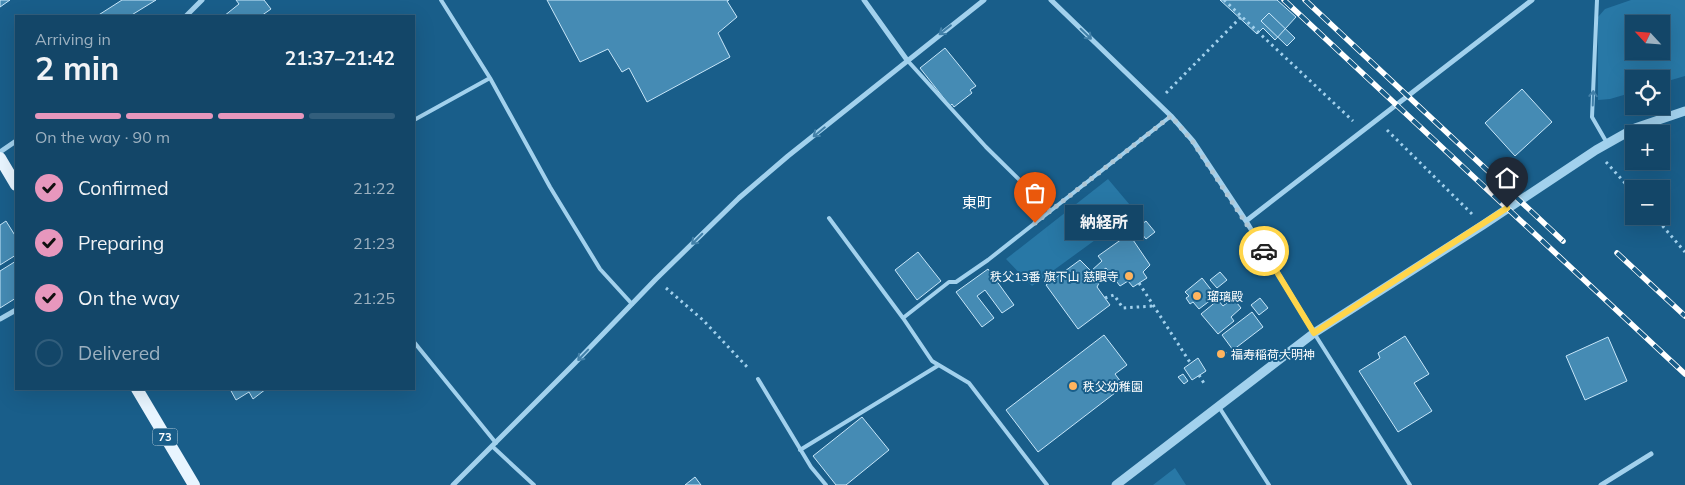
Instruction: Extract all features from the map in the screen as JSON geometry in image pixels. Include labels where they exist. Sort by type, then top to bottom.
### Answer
[{"type":"main road","points":[[0,158],[15,183]]},
{"type":"main road","name":"73","points":[[138,390],[194,485]]},
{"type":"street","points":[[187,15],[202,0]]},
{"type":"street","points":[[864,0],[907,60]]},
{"type":"street","points":[[453,485],[495,445],[656,279],[739,198],[907,60],[984,0]]},
{"type":"street","points":[[1050,0],[1171,116],[1193,142],[1246,221],[1314,333]]},
{"type":"street","points":[[1246,221],[1532,0]]},
{"type":"street","points":[[1116,485],[1314,333],[1596,150],[1635,128],[1685,111]]},
{"type":"street","points":[[0,152],[15,141]]},
{"type":"street","points":[[0,319],[15,311]]},
{"type":"street","points":[[1602,485],[1651,454]]},
{"type":"lane","points":[[441,0],[490,78],[550,187],[600,268],[632,304]]},
{"type":"lane","points":[[1597,0],[1592,117],[1607,144]]},
{"type":"lane","points":[[907,60],[986,147],[1050,210]]},
{"type":"lane","points":[[415,119],[490,78]]},
{"type":"lane","points":[[903,318],[949,282],[956,282],[988,260],[1171,116]]},
{"type":"lane","points":[[829,218],[932,360],[969,383],[1047,485]]},
{"type":"lane","points":[[1314,333],[1410,485]]},
{"type":"lane","points":[[415,343],[495,445],[534,485]]},
{"type":"lane","points":[[800,450],[939,365]]},
{"type":"lane","points":[[758,378],[810,467],[826,485]]},
{"type":"lane","points":[[1219,407],[1269,485]]},
{"type":"path","points":[[1224,0],[1363,130]]},
{"type":"path","points":[[1157,103],[1242,16]]},
{"type":"path","points":[[1377,120],[1483,224]]},
{"type":"path","points":[[1596,150],[1625,183]]},
{"type":"path","points":[[1662,225],[1685,252]]},
{"type":"path","points":[[656,279],[703,320],[758,378]]},
{"type":"path","points":[[1139,283],[1191,364]]},
{"type":"path","points":[[1105,298],[1114,295],[1123,308],[1154,306]]},
{"type":"path","points":[[1199,375],[1205,385]]},
{"type":"shaded area","points":[[1631,0],[1685,0],[1685,76],[1670,80],[1670,70],[1625,70],[1625,95],[1598,100],[1598,17],[1605,9]]},
{"type":"shaded area","points":[[1108,179],[1135,211],[1032,286],[1006,259]]},
{"type":"shaded area","points":[[1175,468],[1186,485],[1153,485]]},
{"type":"building","points":[[0,0],[10,0],[0,7]]},
{"type":"building","points":[[122,0],[156,0],[132,15],[99,15]]},
{"type":"building","points":[[236,0],[264,0],[271,9],[262,15],[225,15],[239,4]]},
{"type":"building","points":[[547,0],[729,0],[727,1],[737,17],[718,33],[730,57],[647,102],[629,68],[622,72],[608,49],[580,62]]},
{"type":"building","points":[[1220,0],[1277,0],[1296,17],[1275,40],[1263,28],[1257,34]]},
{"type":"building","points":[[1269,13],[1295,38],[1287,46],[1261,21]]},
{"type":"building","points":[[945,48],[976,86],[970,90],[972,93],[954,107],[952,104],[950,106],[920,68]]},
{"type":"building","points":[[1522,89],[1552,122],[1515,156],[1485,123]]},
{"type":"building","points":[[6,221],[15,235],[15,256],[0,265],[0,225]]},
{"type":"building","points":[[1146,221],[1155,232],[1146,239],[1137,228]]},
{"type":"building","points":[[1129,234],[1150,265],[1143,272],[1147,278],[1133,287],[1128,281],[1120,286],[1106,268],[1094,276],[1099,283],[1097,287],[1110,305],[1078,329],[1046,285],[1080,260],[1091,271],[1102,261],[1098,256]]},
{"type":"building","points":[[918,252],[941,281],[917,300],[895,270]]},
{"type":"building","points":[[15,262],[15,299],[0,308],[0,271]]},
{"type":"building","points":[[988,269],[1014,305],[1002,313],[985,290],[977,296],[994,318],[982,327],[956,292]]},
{"type":"building","points":[[1220,272],[1227,280],[1217,288],[1210,280]]},
{"type":"building","points":[[1202,278],[1216,296],[1199,309],[1193,302],[1190,304],[1186,298],[1189,296],[1185,292]]},
{"type":"building","points":[[1233,298],[1241,308],[1231,317],[1234,321],[1218,334],[1201,314],[1218,300],[1223,306]]},
{"type":"building","points":[[1260,298],[1268,308],[1259,315],[1251,305]]},
{"type":"building","points":[[1252,312],[1263,327],[1233,350],[1222,335]]},
{"type":"building","points":[[1104,335],[1127,365],[1115,374],[1124,386],[1038,452],[1006,410]]},
{"type":"building","points":[[1405,336],[1429,374],[1414,383],[1432,411],[1398,432],[1359,371],[1380,358],[1378,353]]},
{"type":"building","points":[[1608,337],[1627,381],[1585,400],[1566,356]]},
{"type":"building","points":[[1223,349],[1227,353],[1221,357],[1218,353]]},
{"type":"building","points":[[1198,358],[1206,371],[1192,380],[1184,368]]},
{"type":"building","points":[[1183,374],[1188,381],[1184,384],[1178,377]]},
{"type":"building","points":[[231,390],[265,390],[253,399],[249,392],[236,400]]},
{"type":"building","points":[[862,417],[889,450],[846,485],[836,485],[813,456]]},
{"type":"building","points":[[695,477],[701,485],[685,485]]},
{"type":"railway","points":[[1284,0],[1685,374]]},
{"type":"railway","points":[[1305,0],[1563,241]]},
{"type":"railway","points":[[1617,253],[1685,316]]},
{"type":"way so far","points":[[1035,223],[1171,116],[1193,142],[1264,251]]},
{"type":"place","name":"納経所","points":[[1035,223]]},
{"type":"place","name":"秩父13番 旗下山 慈眼寺","points":[[1129,276]]},
{"type":"place","name":"瑠璃殿","points":[[1197,296]]},
{"type":"place","name":"福寿稲荷大明神","points":[[1221,354]]},
{"type":"place","name":"秩父幼稚園","points":[[1073,386]]},
{"type":"district","name":"東町","points":[[977,202]]},
{"type":"route","points":[[1264,251],[1314,333],[1507,208]]}]
